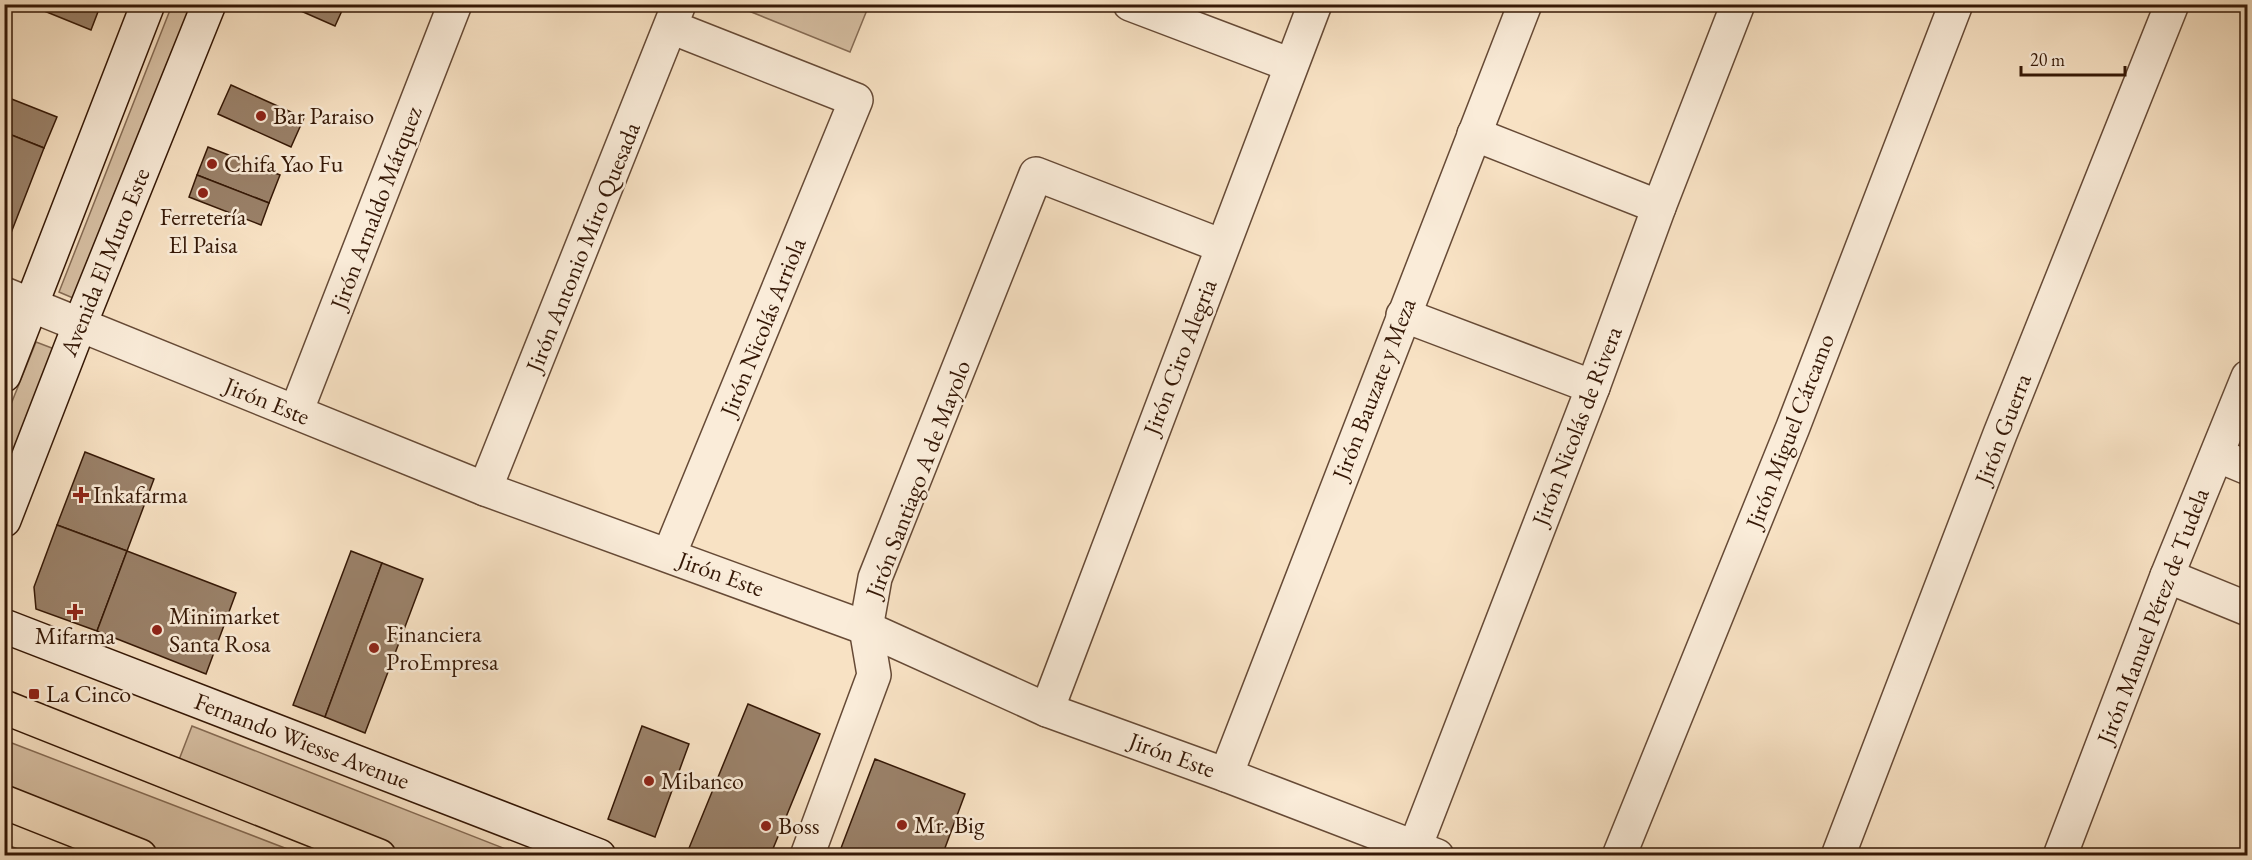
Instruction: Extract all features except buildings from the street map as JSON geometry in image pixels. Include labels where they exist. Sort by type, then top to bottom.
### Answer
[{"type":"main road","points":[[4,707],[379,855]]},
{"type":"main road","points":[[4,802],[140,855]]},
{"type":"street","points":[[4,375],[18,299],[148,4]]},
{"type":"street","name":"Avenida El Muro Este","points":[[4,520],[209,4]]},
{"type":"street","name":"Jirón Arnaldo Márquez","points":[[296,412],[455,4]]},
{"type":"street","points":[[1130,4],[1291,65]]},
{"type":"street","name":"Jirón Ciro Alegria","points":[[1047,710],[1315,4]]},
{"type":"street","name":"Jirón Bauzate y Meza","points":[[1226,775],[1525,4]]},
{"type":"street","name":"Jirón Nicolás de Rivera","points":[[1426,851],[1659,207],[1738,4]]},
{"type":"street","name":"Jirón Miguel Cárcamo","points":[[1619,855],[1793,427],[1956,4]]},
{"type":"street","name":"Jirón Guerra","points":[[1838,855],[2000,434],[2172,4]]},
{"type":"street","name":"Jirón Nicolás Arriola","points":[[669,555],[856,100],[675,16]]},
{"type":"street","name":"Jirón Antonio Miro Quesada","points":[[485,489],[675,16]]},
{"type":"street","points":[[1474,134],[1659,207]]},
{"type":"street","name":"Jirón Santiago A de Mayolo","points":[[807,855],[874,675],[866,628],[875,578],[1036,174],[1222,246]]},
{"type":"street","name":"Jirón Este","points":[[18,299],[485,489],[866,628],[1047,710],[1426,851]]},
{"type":"street","points":[[1403,315],[1593,387]]},
{"type":"street","name":"Jirón Manuel Pérez de Tudela","points":[[2060,855],[2247,376]]},
{"type":"street","points":[[2217,455],[2247,468]]},
{"type":"street","points":[[2167,576],[2247,609]]},
{"type":"street","name":"Fernando Wiesse Avenue","points":[[4,626],[598,855]]},
{"type":"shaded area","points":[[172,5],[196,5],[80,301],[59,292]]},
{"type":"shaded area","points":[[734,5],[869,5],[850,52]]},
{"type":"shaded area","points":[[36,342],[57,350],[5,481],[5,419]]},
{"type":"shaded area","points":[[192,726],[521,855],[407,855],[177,765]]},
{"type":"shaded area","points":[[4,740],[303,855],[146,855],[5,800]]},
{"type":"shaded area","points":[[5,844],[33,855],[5,855]]},
{"type":"place","name":"Bar Paraiso","points":[[261,116]]},
{"type":"place","name":"Chifa Yao Fu","points":[[212,164]]},
{"type":"place","name":"Ferretería El Paisa","points":[[203,193]]},
{"type":"place","name":"Inkafarma","points":[[81,495]]},
{"type":"place","name":"Mifarma","points":[[75,612]]},
{"type":"place","name":"Minimarket Santa Rosa","points":[[157,630]]},
{"type":"place","name":"Financiera ProEmpresa","points":[[374,648]]},
{"type":"place","name":"La Cinco","points":[[34,694]]},
{"type":"place","name":"Mibanco","points":[[649,781]]},
{"type":"place","name":"Mr. Big","points":[[902,825]]},
{"type":"place","name":"Boss","points":[[766,826]]}]
